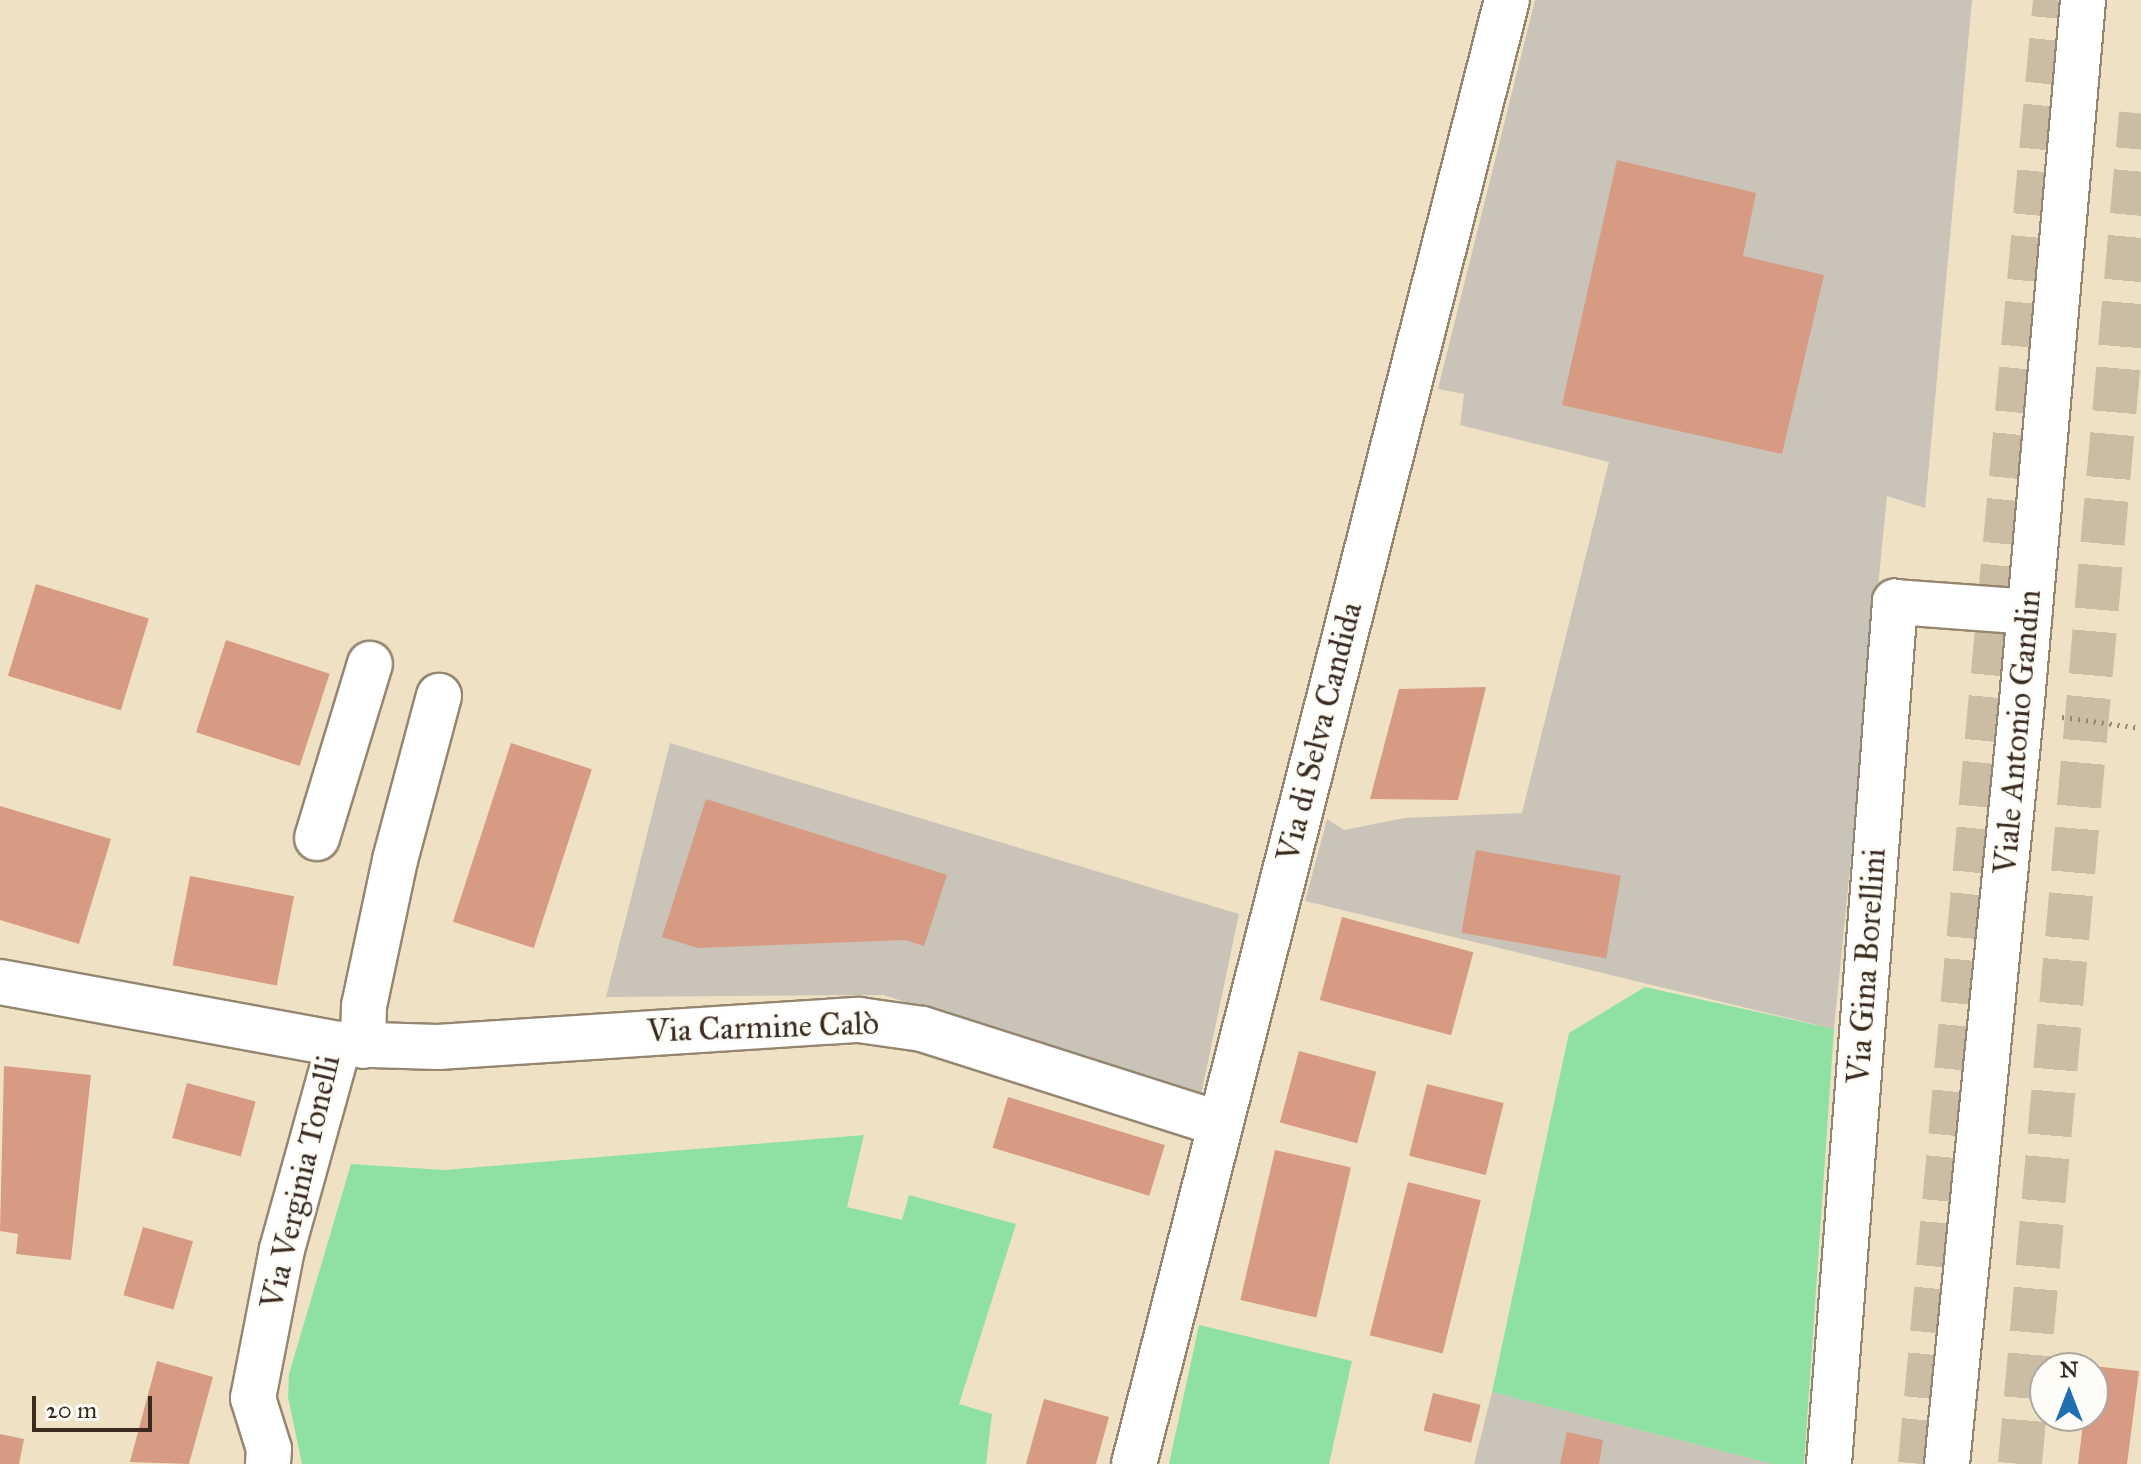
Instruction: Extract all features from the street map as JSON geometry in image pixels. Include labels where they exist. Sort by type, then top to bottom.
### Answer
[{"type":"street","name":"Via di Selva Candida","points":[[1134,1464],[1507,0]]},
{"type":"street","name":"Viale Antonio Gandin","points":[[1947,1464],[2021,712],[2083,0]]},
{"type":"street","name":"Via Gina Borellini","points":[[1829,1464],[1895,602],[2030,612]]},
{"type":"street","points":[[317,838],[370,664]]},
{"type":"street","points":[[351,1045],[364,1006],[395,860],[439,696]]},
{"type":"street","name":"Via Verginia Tonelli","points":[[0,982],[351,1045],[282,1249],[253,1398],[269,1449],[268,1464]]},
{"type":"street","name":"Via Carmine Calò","points":[[351,1045],[438,1047],[859,1020],[922,1029],[1219,1124]]},
{"type":"path","points":[[2021,712],[2141,728]]},
{"type":"shaded area","points":[[1535,0],[1972,0],[1925,508],[1887,496],[1834,1029],[1305,901],[1327,819],[1344,830],[1404,818],[1522,813],[1609,462],[1460,425],[1464,394],[1438,389]]},
{"type":"shaded area","points":[[670,743],[1239,914],[1201,1095],[883,995],[606,997]]},
{"type":"shaded area","points":[[1492,1392],[1773,1464],[1474,1464]]},
{"type":"green space","points":[[1645,987],[1834,1029],[1804,1464],[1773,1464],[1492,1392],[1569,1033]]},
{"type":"green space","points":[[864,1135],[847,1207],[902,1220],[909,1195],[1016,1224],[959,1404],[992,1414],[986,1464],[302,1464],[288,1397],[289,1374],[351,1164],[444,1170]]},
{"type":"green space","points":[[1199,1325],[1352,1361],[1329,1464],[1169,1464]]},
{"type":"building","points":[[1617,160],[1756,193],[1743,256],[1824,275],[1782,454],[1562,405]]},
{"type":"building","points":[[36,584],[149,618],[121,710],[8,676]]},
{"type":"building","points":[[226,640],[330,674],[300,766],[196,732]]},
{"type":"building","points":[[1486,687],[1458,800],[1370,799],[1399,689]]},
{"type":"building","points":[[511,743],[592,769],[534,948],[453,922]]},
{"type":"building","points":[[706,799],[947,875],[924,946],[905,940],[698,948],[662,937]]},
{"type":"building","points":[[0,806],[111,839],[79,944],[0,920]]},
{"type":"building","points":[[1476,850],[1621,876],[1606,958],[1461,933]]},
{"type":"building","points":[[190,876],[294,896],[277,986],[173,965]]},
{"type":"building","points":[[1342,917],[1473,952],[1451,1035],[1320,1000]]},
{"type":"building","points":[[1299,1051],[1376,1072],[1357,1143],[1280,1122]]},
{"type":"building","points":[[4,1066],[91,1075],[71,1260],[16,1254],[18,1234],[0,1231]]},
{"type":"building","points":[[187,1083],[256,1101],[241,1156],[172,1138]]},
{"type":"building","points":[[1427,1084],[1504,1103],[1486,1175],[1409,1156]]},
{"type":"building","points":[[1008,1097],[1165,1145],[1149,1196],[993,1148]]},
{"type":"building","points":[[1275,1150],[1351,1168],[1316,1318],[1240,1300]]},
{"type":"building","points":[[1408,1182],[1481,1200],[1443,1353],[1370,1335]]},
{"type":"building","points":[[143,1227],[193,1241],[173,1310],[123,1295]]},
{"type":"building","points":[[157,1361],[213,1377],[189,1464],[130,1462]]},
{"type":"building","points":[[2109,1368],[2139,1371],[2127,1464],[2078,1464],[2082,1432],[2109,1432]]},
{"type":"building","points":[[1433,1393],[1481,1405],[1471,1443],[1424,1431]]},
{"type":"building","points":[[1044,1399],[1109,1417],[1096,1464],[1026,1464]]},
{"type":"building","points":[[1567,1432],[1603,1440],[1599,1464],[1560,1464]]},
{"type":"building","points":[[0,1434],[24,1439],[19,1464],[0,1464]]},
{"type":"tunnel","points":[[1920,1464],[2055,0]]},
{"type":"tunnel","points":[[2020,1464],[2141,113]]}]
